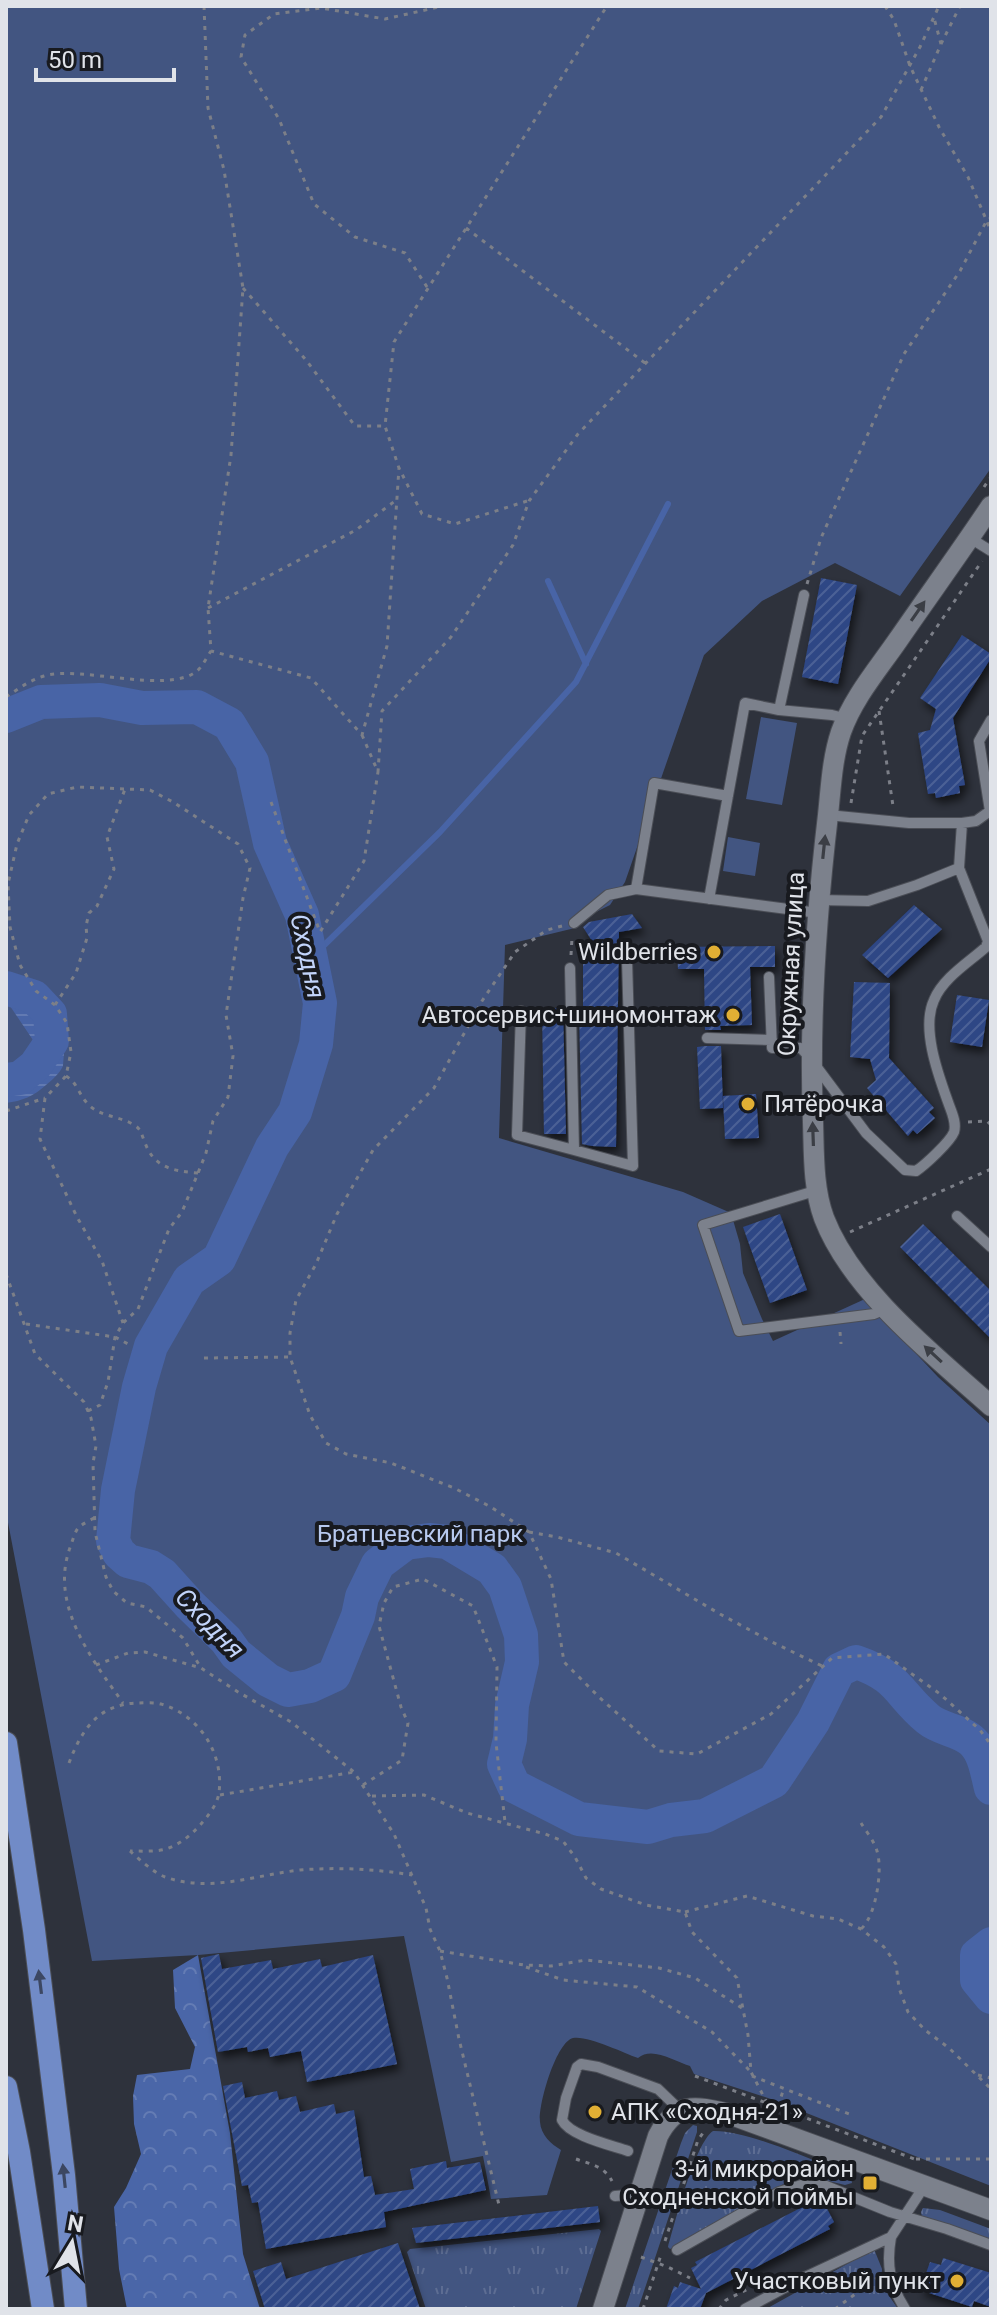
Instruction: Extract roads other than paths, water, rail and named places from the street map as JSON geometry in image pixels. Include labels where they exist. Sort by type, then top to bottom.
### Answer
[{"type":"main road","points":[[6,1743],[50,2059],[76,2309]]},
{"type":"main road","points":[[6,2087],[24,2180],[43,2309]]},
{"type":"street","name":"Окружная улица","points":[[991,506],[861,693],[842,731],[833,763],[819,906],[810,1058],[818,1190],[824,1216],[843,1254],[887,1309],[991,1406]]},
{"type":"street","points":[[603,2309],[658,2136],[671,2115],[681,2111],[694,2108],[729,2114],[991,2210]]},
{"type":"lane","points":[[970,538],[990,550]]},
{"type":"lane","points":[[779,710],[804,595]]},
{"type":"lane","points":[[709,899],[745,703],[848,719]]},
{"type":"lane","points":[[828,815],[895,822],[976,821],[990,812],[979,741],[991,720]]},
{"type":"lane","points":[[636,889],[654,783],[728,796]]},
{"type":"lane","points":[[769,977],[772,1048],[801,1048],[866,1133],[905,1170],[916,1171],[923,1166],[954,1133],[955,1123],[936,1067],[929,1020],[933,1001],[943,984],[986,947],[988,941],[959,868],[956,843],[962,823]]},
{"type":"lane","points":[[574,923],[608,895],[636,889],[709,899],[819,906],[868,901],[959,868]]},
{"type":"lane","points":[[521,1011],[517,1135],[633,1166],[627,959]]},
{"type":"lane","points":[[570,968],[574,1150]]},
{"type":"lane","points":[[707,1038],[772,1040]]},
{"type":"lane","points":[[818,1190],[703,1225],[739,1331],[874,1314],[887,1309]]},
{"type":"lane","points":[[957,1216],[991,1247]]},
{"type":"lane","points":[[628,2151],[565,2126],[562,2120],[566,2098],[577,2067],[581,2064],[598,2067],[658,2089],[681,2111]]},
{"type":"lane","points":[[677,2250],[779,2192],[808,2183],[821,2184],[991,2245]]},
{"type":"lane","points":[[905,2309],[888,2271],[888,2255],[891,2237],[925,2185]]},
{"type":"lane","points":[[615,2196],[640,2194]]},
{"type":"lane","points":[[745,2309],[891,2237]]},
{"type":"waterway","points":[[311,958],[440,832],[576,682],[668,504]]},
{"type":"waterway","points":[[548,581],[586,664]]},
{"type":"waterway","name":"Сходня","points":[[6,716],[41,702],[100,700],[142,708],[197,707],[229,724],[252,762],[270,843],[302,915],[320,1003],[316,1044],[295,1112],[272,1147],[219,1259],[189,1280],[151,1346],[139,1387],[118,1490],[113,1541],[119,1553],[128,1561],[151,1567],[162,1574],[236,1654],[268,1680],[288,1690],[310,1686],[334,1675],[358,1616],[362,1597],[378,1564],[406,1543],[429,1540],[447,1542],[492,1569],[505,1587],[521,1635],[522,1662],[504,1764],[514,1786],[579,1819],[648,1827],[671,1820],[705,1816],[774,1781],[813,1722],[839,1670],[856,1662],[890,1680],[933,1723],[973,1742],[983,1758],[991,1788]]},
{"type":"waterway","name":"Сходня","points":[[6,988],[34,997],[50,1014],[52,1041],[35,1066],[20,1078],[6,1080]]},
{"type":"waterway","name":"Сходня","points":[[991,1944],[977,1955],[977,1980],[991,1997]]},
{"type":"place","name":"Wildberries","points":[[714,952]]},
{"type":"place","name":"Автосервис+шиномонтаж","points":[[733,1015]]},
{"type":"place","name":"Пятёрочка","points":[[748,1104]]},
{"type":"place","name":"АПК «Сходня-21»","points":[[595,2112]]},
{"type":"place","name":"3-й микрорайон Сходненской поймы","points":[[870,2183]]},
{"type":"place","name":"Участковый пункт","points":[[957,2281]]},
{"type":"park label","name":"Братцевский парк","points":[[420,1534]]}]
